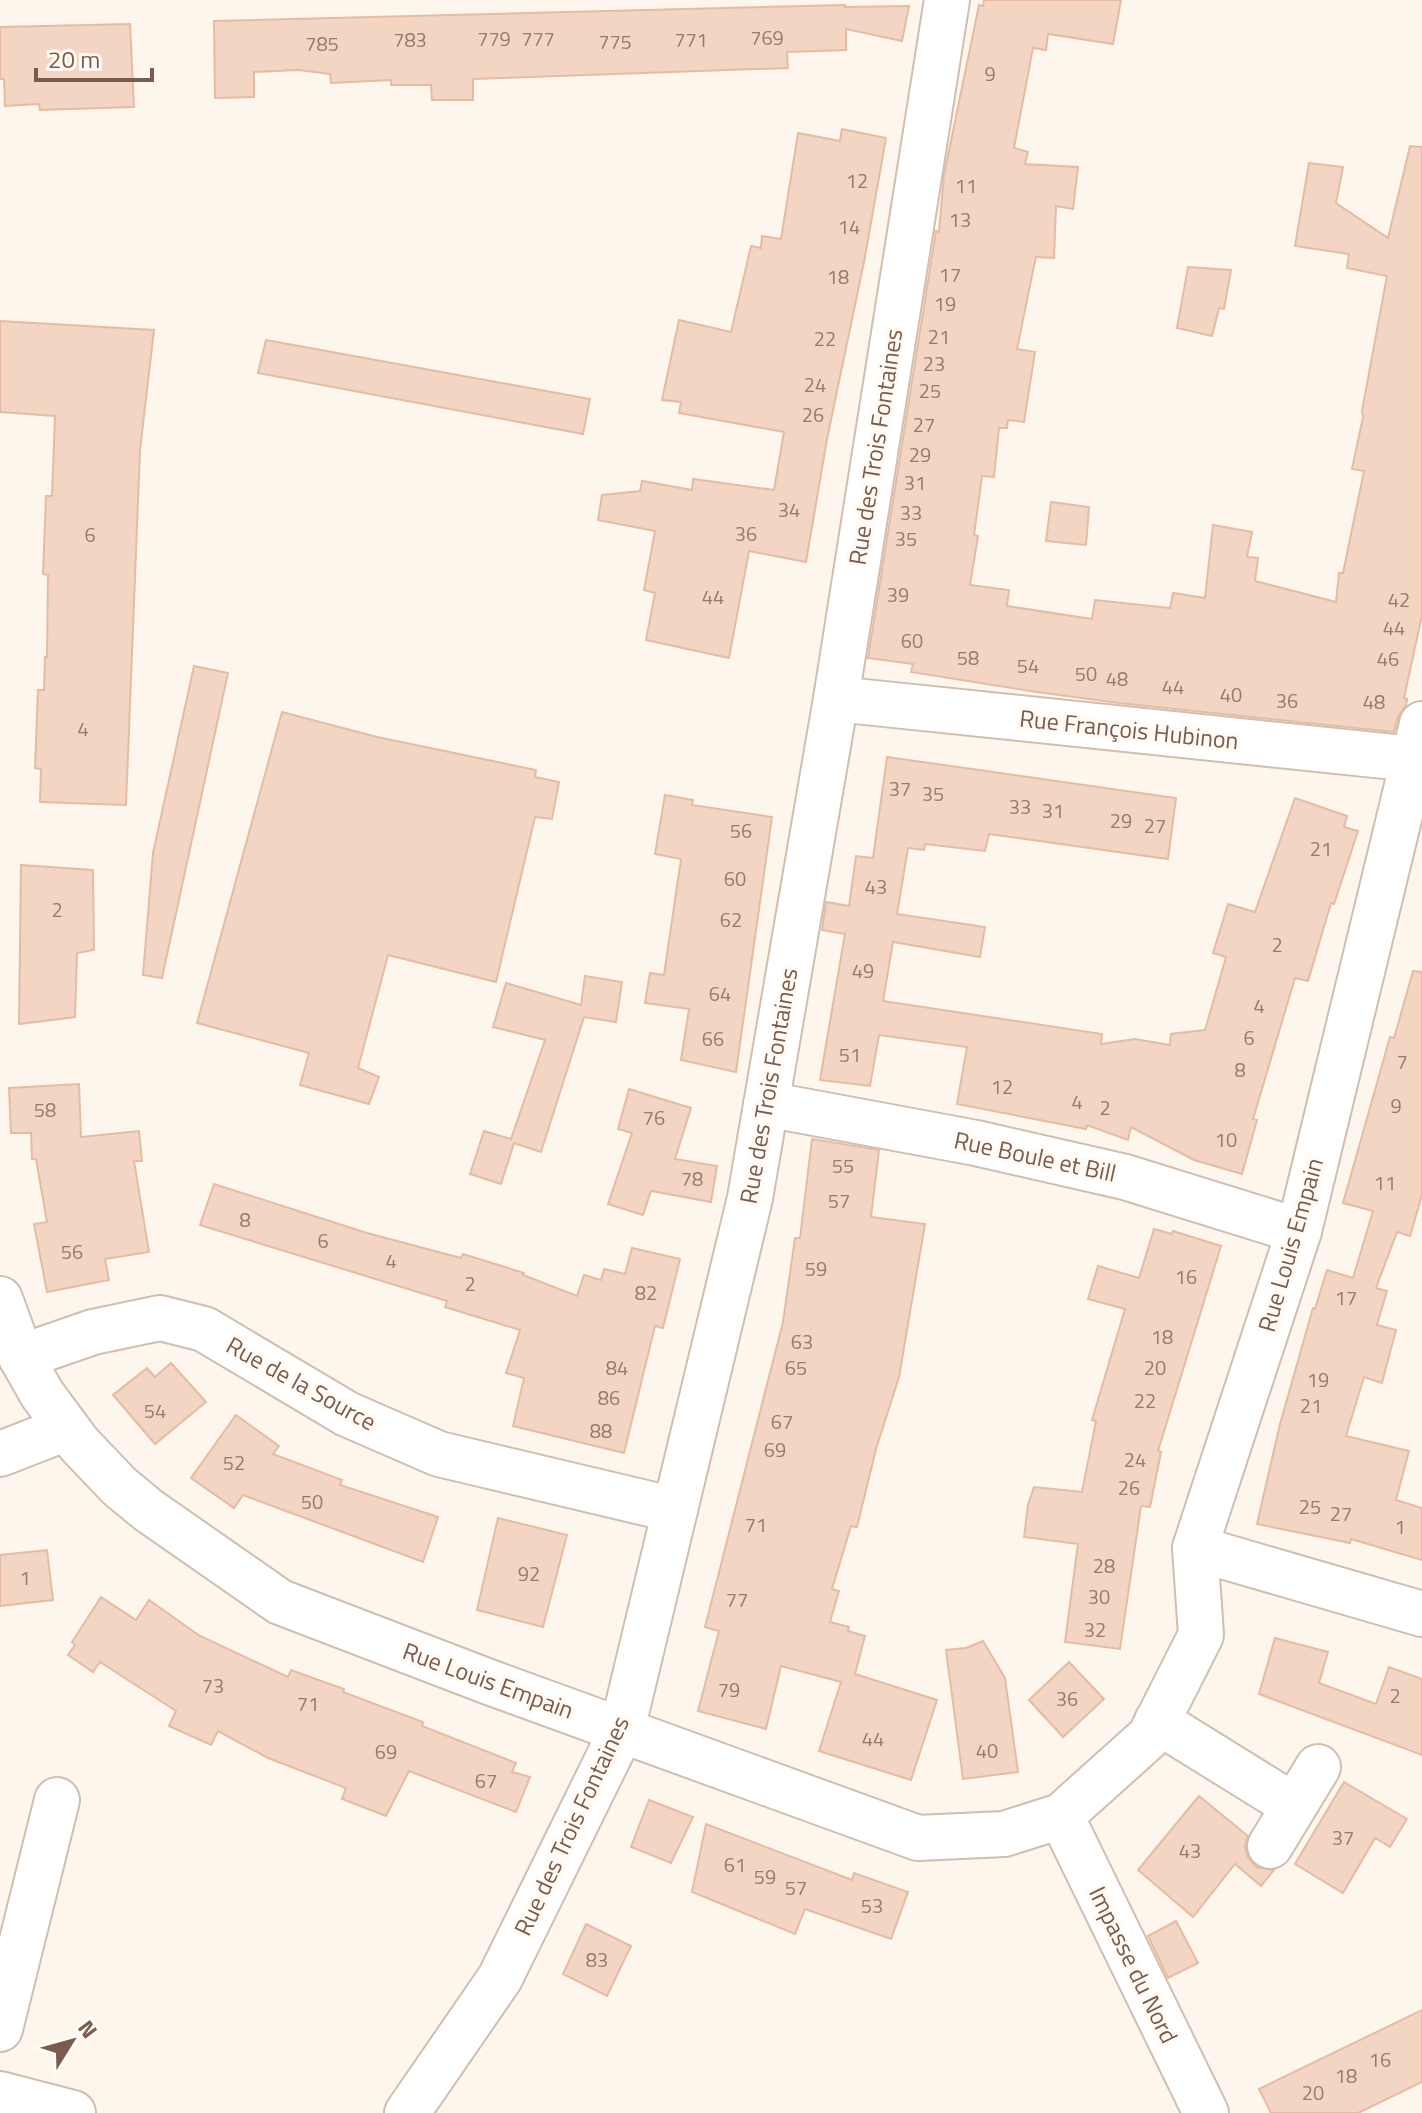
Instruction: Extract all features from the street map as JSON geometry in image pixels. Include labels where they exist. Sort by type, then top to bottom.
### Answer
[{"type":"street","name":"Rue des Trois Fontaines","points":[[407,2113],[500,1978],[622,1730],[750,1198],[836,699],[947,0]]},
{"type":"street","name":"Rue François Hubinon","points":[[836,699],[1419,748]]},
{"type":"street","name":"Rue Louis Empain","points":[[0,1299],[21,1357],[42,1394],[67,1428],[119,1486],[148,1510],[280,1602],[918,1838],[1004,1834],[1061,1816],[1150,1736],[1201,1635],[1195,1548],[1299,1231],[1419,748]]},
{"type":"street","name":"Rue Boule et Bill","points":[[766,1104],[976,1143],[1125,1177],[1299,1231]]},
{"type":"street","name":"Rue de la Source","points":[[21,1357],[93,1332],[160,1318],[204,1329],[347,1414],[439,1454],[675,1510]]},
{"type":"street","points":[[0,1454],[67,1428]]},
{"type":"street","points":[[1195,1548],[1422,1614]]},
{"type":"street","points":[[1157,1721],[1294,1806]]},
{"type":"street","points":[[1270,1846],[1318,1767]]},
{"type":"street","points":[[0,2029],[57,1800]]},
{"type":"street","name":"Impasse du Nord","points":[[1061,1816],[1206,2113]]},
{"type":"street","points":[[0,2094],[73,2113]]},
{"type":"building","points":[[984,0],[1121,0],[1113,44],[1048,34],[1046,50],[1033,48],[1014,148],[1028,152],[1025,164],[1078,167],[1073,209],[1056,206],[1054,258],[1036,257],[1034,266],[1017,349],[1035,352],[1024,422],[1008,420],[1007,428],[999,428],[994,477],[982,476],[974,535],[978,536],[970,585],[1009,590],[1007,606],[1092,619],[1095,600],[1170,608],[1173,593],[1205,598],[1213,525],[1252,532],[1247,557],[1258,558],[1255,581],[1336,602],[1339,573],[1343,573],[1364,471],[1352,469],[1387,276],[1347,268],[1349,254],[1295,246],[1309,163],[1343,167],[1336,203],[1388,238],[1410,146],[1422,147],[1422,615],[1404,698],[1407,699],[1406,705],[1398,717],[1394,732],[1037,692],[911,672],[913,664],[868,658],[936,231],[939,232],[944,175],[979,5],[983,6]]},
{"type":"building","points":[[909,6],[902,41],[846,29],[846,50],[787,52],[788,68],[473,79],[473,100],[432,100],[431,85],[391,85],[391,80],[331,83],[330,74],[299,70],[254,72],[254,97],[215,98],[214,21]]},
{"type":"building","points":[[130,24],[134,107],[40,110],[39,104],[5,106],[4,79],[0,79],[0,27]]},
{"type":"building","points":[[842,129],[886,138],[806,562],[749,551],[729,658],[646,640],[655,593],[644,590],[655,531],[598,520],[602,495],[640,491],[642,481],[692,490],[693,479],[774,490],[784,432],[679,413],[681,402],[662,400],[679,320],[731,332],[751,246],[761,248],[762,236],[781,239],[798,133],[840,141]]},
{"type":"building","points":[[1188,267],[1231,270],[1224,309],[1219,308],[1212,336],[1177,328]]},
{"type":"building","points":[[0,321],[154,330],[140,450],[126,805],[40,802],[41,769],[35,768],[38,690],[44,690],[47,657],[48,575],[43,574],[46,496],[52,496],[55,416],[0,412]]},
{"type":"building","points":[[266,340],[590,399],[583,434],[258,373]]},
{"type":"building","points":[[1051,502],[1089,507],[1086,545],[1046,541]]},
{"type":"building","points":[[194,666],[228,673],[162,978],[143,975],[153,853]]},
{"type":"building","points":[[282,712],[377,737],[536,770],[535,777],[559,782],[552,819],[535,817],[496,982],[388,955],[358,1068],[379,1077],[369,1104],[300,1085],[309,1053],[197,1023]]},
{"type":"building","points":[[887,757],[1176,798],[1168,859],[989,834],[985,851],[925,844],[924,850],[908,848],[897,914],[985,927],[980,957],[893,942],[883,1001],[1102,1034],[1101,1044],[1135,1039],[1170,1045],[1171,1034],[1205,1030],[1226,957],[1213,953],[1228,904],[1255,912],[1295,798],[1347,816],[1344,827],[1358,831],[1334,904],[1331,903],[1308,981],[1295,978],[1253,1119],[1257,1120],[1242,1174],[1194,1160],[1131,1127],[1128,1140],[1087,1125],[1086,1129],[957,1104],[967,1047],[879,1035],[870,1086],[820,1080],[845,934],[822,930],[826,902],[849,906],[856,856],[873,858]]},
{"type":"building","points":[[665,795],[693,800],[692,805],[772,817],[736,1072],[681,1060],[689,1009],[645,1003],[650,973],[664,975],[681,859],[655,854]]},
{"type":"building","points":[[21,865],[93,870],[94,950],[77,953],[75,1017],[19,1024]]},
{"type":"building","points":[[1413,971],[1422,972],[1422,1195],[1410,1236],[1397,1232],[1376,1288],[1387,1291],[1377,1325],[1396,1330],[1382,1383],[1364,1377],[1346,1436],[1409,1451],[1396,1500],[1422,1508],[1422,1560],[1351,1539],[1350,1543],[1257,1524],[1280,1424],[1327,1270],[1353,1278],[1373,1211],[1343,1203],[1390,1037],[1394,1038]]},
{"type":"building","points":[[585,976],[622,982],[616,1022],[584,1017],[541,1152],[514,1143],[501,1184],[470,1174],[484,1131],[511,1139],[545,1040],[493,1027],[506,983],[581,1005]]},
{"type":"building","points":[[79,1084],[81,1137],[139,1131],[142,1161],[134,1161],[149,1252],[105,1259],[109,1280],[47,1292],[34,1224],[47,1222],[36,1159],[32,1159],[31,1133],[11,1133],[9,1088]]},
{"type":"building","points":[[629,1089],[691,1108],[675,1159],[717,1166],[711,1202],[651,1191],[643,1215],[608,1204],[632,1133],[618,1129]]},
{"type":"building","points":[[812,1139],[879,1150],[871,1217],[925,1224],[899,1377],[876,1449],[857,1527],[851,1526],[832,1589],[839,1591],[830,1622],[849,1627],[848,1631],[865,1636],[855,1674],[937,1700],[911,1780],[819,1751],[841,1682],[781,1666],[766,1729],[698,1711],[719,1631],[705,1627],[783,1322],[795,1238],[800,1238]]},
{"type":"building","points":[[214,1184],[367,1233],[461,1258],[463,1254],[524,1273],[577,1296],[584,1275],[601,1280],[604,1269],[625,1274],[632,1248],[680,1259],[663,1328],[655,1326],[624,1453],[513,1426],[524,1378],[506,1373],[520,1330],[445,1307],[447,1301],[200,1225]]},
{"type":"building","points":[[1154,1229],[1172,1234],[1173,1231],[1221,1246],[1158,1451],[1161,1452],[1150,1507],[1141,1506],[1120,1649],[1065,1642],[1078,1544],[1024,1537],[1028,1505],[1034,1487],[1082,1492],[1096,1421],[1092,1420],[1125,1309],[1088,1299],[1098,1266],[1139,1278]]},
{"type":"building","points":[[171,1363],[206,1402],[155,1444],[113,1395],[147,1368],[155,1377]]},
{"type":"building","points":[[236,1415],[279,1446],[273,1454],[342,1480],[340,1485],[438,1517],[423,1562],[243,1495],[234,1508],[191,1478]]},
{"type":"building","points":[[498,1518],[567,1535],[543,1627],[477,1610]]},
{"type":"building","points":[[47,1550],[53,1600],[0,1606],[0,1555]]},
{"type":"building","points":[[101,1597],[136,1620],[149,1600],[200,1636],[288,1677],[291,1670],[344,1689],[343,1692],[423,1722],[422,1726],[516,1763],[512,1772],[530,1777],[516,1812],[409,1771],[386,1816],[342,1799],[346,1788],[268,1758],[218,1731],[211,1745],[169,1726],[176,1711],[100,1662],[93,1672],[68,1655],[75,1645],[72,1642]]},
{"type":"building","points":[[1275,1638],[1328,1652],[1319,1683],[1376,1704],[1389,1667],[1422,1679],[1422,1755],[1259,1694]]},
{"type":"building","points":[[983,1641],[1005,1678],[1018,1772],[963,1779],[946,1650],[966,1648]]},
{"type":"building","points":[[1069,1662],[1104,1699],[1063,1737],[1029,1700]]},
{"type":"building","points":[[1344,1782],[1407,1819],[1390,1847],[1375,1838],[1343,1893],[1295,1864]]},
{"type":"building","points":[[1199,1796],[1248,1836],[1245,1846],[1248,1857],[1256,1867],[1274,1870],[1261,1886],[1235,1864],[1193,1917],[1138,1870]]},
{"type":"building","points":[[649,1800],[693,1817],[671,1863],[631,1847]]},
{"type":"building","points":[[706,1824],[852,1880],[854,1873],[908,1892],[891,1939],[805,1909],[795,1934],[692,1892]]},
{"type":"building","points":[[1176,1921],[1198,1963],[1168,1978],[1148,1936]]},
{"type":"building","points":[[586,1924],[631,1946],[607,1996],[563,1974]]},
{"type":"building","points":[[1422,2010],[1422,2082],[1358,2113],[1271,2113],[1259,2089]]}]
